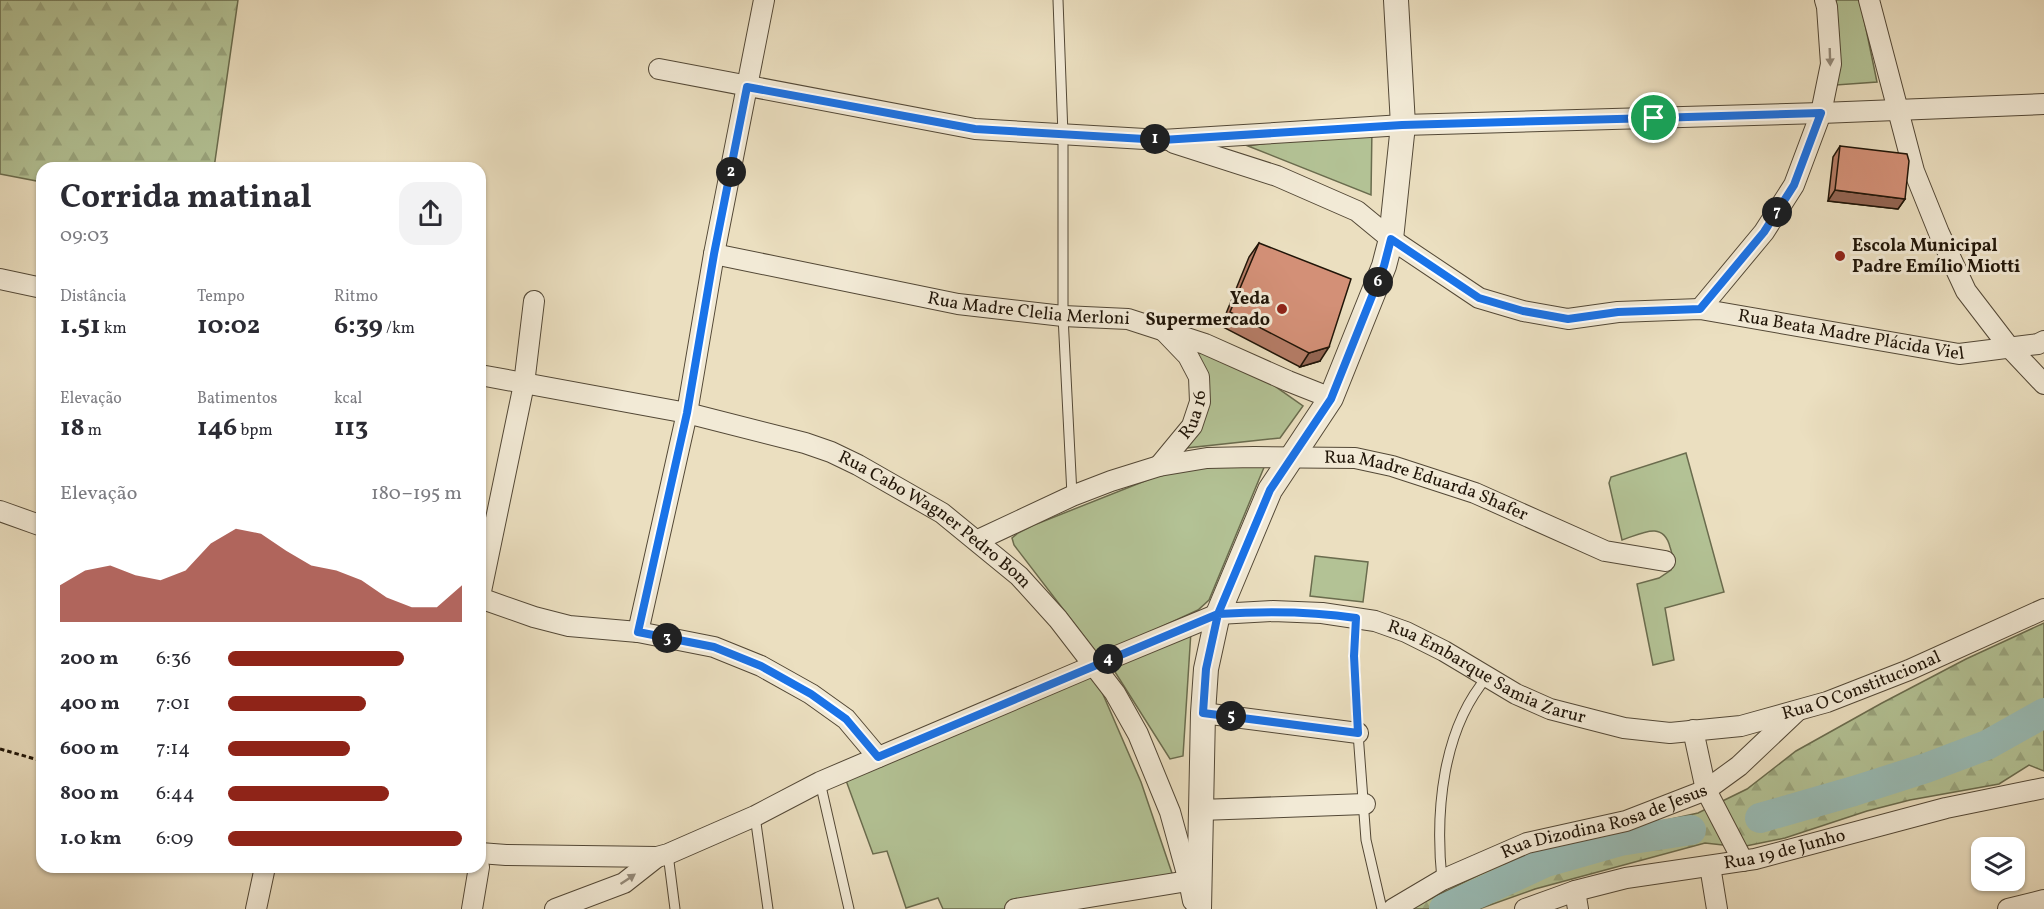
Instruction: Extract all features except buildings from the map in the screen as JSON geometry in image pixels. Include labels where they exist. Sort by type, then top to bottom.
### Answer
[{"type":"street","points":[[638,632],[687,413],[714,254],[764,0]]},
{"type":"street","points":[[1199,909],[1194,880],[1200,810],[1203,713],[1206,669],[1218,614],[1270,490],[1331,399],[1384,266],[1391,239],[1402,125],[1396,0]]},
{"type":"street","points":[[1700,309],[1764,232],[1794,185],[1821,113],[1831,64],[1825,0]]},
{"type":"street","points":[[1869,0],[1914,171],[1939,233],[1966,291],[2009,347],[2044,384]]},
{"type":"street","points":[[659,69],[975,129],[1162,140],[1402,125],[2044,104]]},
{"type":"street","name":"Rua Beata Madre Plácida Viel","points":[[1162,140],[1277,176],[1357,211],[1391,239],[1479,298],[1523,311],[1568,319],[1618,312],[1700,309],[1959,354],[2038,344],[2044,341]]},
{"type":"street","name":"Rua Madre Clelia Merloni","points":[[714,254],[958,304],[1063,316],[1128,319],[1205,344],[1331,399]]},
{"type":"street","points":[[0,279],[36,287]]},
{"type":"street","points":[[486,568],[524,384],[534,301]]},
{"type":"street","name":"Rua 16","points":[[1159,466],[1191,426],[1200,402],[1199,377],[1188,356],[1162,329]]},
{"type":"street","name":"Rua Cabo Wagner Pedro Bom","points":[[486,376],[687,413],[831,452],[942,513],[978,540],[1019,576],[1058,619],[1115,693],[1137,734],[1170,812],[1194,880],[1194,909]]},
{"type":"street","name":"Rua Madre Eduarda Shafer","points":[[978,540],[1072,496],[1159,466],[1207,458],[1355,458],[1392,466],[1475,493],[1605,551],[1665,561]]},
{"type":"street","points":[[0,511],[36,524]]},
{"type":"street","points":[[486,599],[534,617],[569,626],[638,632],[714,647],[761,666],[811,694],[846,719],[878,757]]},
{"type":"street","name":"Rua O Constitucional","points":[[1670,733],[1741,726],[1827,702],[1909,670],[2044,609]]},
{"type":"street","name":"Rua Embarque Samia Zarur","points":[[662,855],[755,816],[820,782],[1218,614],[1274,611],[1322,613],[1374,621],[1406,632],[1444,651],[1516,693],[1550,709],[1624,728],[1670,733]]},
{"type":"street","name":"Rua Dizodina Rosa de Jesus","points":[[1393,909],[1442,880],[1527,843],[1626,821],[1707,790],[1739,766],[1798,710]]},
{"type":"street","points":[[1203,713],[1358,733]]},
{"type":"street","points":[[1693,730],[1707,790],[1743,861]]},
{"type":"street","name":"Rua 19 de Junho","points":[[1525,909],[1576,900],[1626,878],[1743,861],[1946,808],[2044,788]]},
{"type":"street","points":[[1200,810],[1365,804]]},
{"type":"street","points":[[486,859],[662,855]]},
{"type":"street","points":[[555,909],[576,905],[624,883],[662,855]]},
{"type":"street","points":[[1710,866],[1717,909]]},
{"type":"street","points":[[256,909],[264,873]]},
{"type":"street","points":[[472,909],[478,873]]},
{"type":"street","points":[[1015,909],[1194,880]]},
{"type":"street","points":[[2008,909],[2044,900]]},
{"type":"lane","points":[[1058,0],[1063,135],[1063,316],[1072,496]]},
{"type":"lane","points":[[1356,618],[1354,656],[1366,840],[1382,909]]},
{"type":"lane","points":[[1442,880],[1441,803],[1449,753],[1474,693],[1488,676]]},
{"type":"lane","points":[[820,782],[849,909]]},
{"type":"lane","points":[[755,816],[768,909]]},
{"type":"lane","points":[[662,855],[675,909]]},
{"type":"path","points":[[0,749],[36,759]]},
{"type":"green space","points":[[0,0],[238,0],[215,162],[36,162],[36,181],[0,174]]},
{"type":"green space","points":[[1836,0],[1860,0],[1877,82],[1836,85],[1839,39]]},
{"type":"green space","points":[[1372,127],[1371,195],[1248,146]]},
{"type":"green space","points":[[1188,343],[1259,375],[1303,406],[1280,438],[1186,448],[1204,413]]},
{"type":"green space","points":[[1686,453],[1724,592],[1665,608],[1674,660],[1653,665],[1637,584],[1659,578],[1671,570],[1672,553],[1667,539],[1657,531],[1644,532],[1622,540],[1609,483],[1611,477]]},
{"type":"green space","points":[[1227,462],[1265,465],[1209,600],[1198,610],[1102,654],[1096,652],[1014,545],[1012,538],[1034,525],[1165,473]]},
{"type":"green space","points":[[1315,556],[1368,562],[1363,602],[1310,596]]},
{"type":"green space","points":[[2044,623],[2044,771],[2029,765],[1999,784],[1910,800],[1867,811],[1785,838],[1741,847],[1705,843],[1535,889],[1479,909],[1410,909],[1521,854],[1698,813],[1747,789],[1796,751],[1882,703],[1966,659]]},
{"type":"green space","points":[[1191,631],[1183,756],[1170,759],[1110,664]]},
{"type":"green space","points":[[1092,669],[1141,782],[1177,888],[1044,909],[943,909],[938,898],[906,908],[887,851],[873,854],[844,775]]},
{"type":"waterway","points":[[1760,818],[1926,768],[1987,745],[2044,713]]},
{"type":"waterway","points":[[1444,909],[1546,862],[1620,841],[1691,830]]},
{"type":"place","name":"Escola Municipal Padre Emílio Miotti","points":[[1840,256]]},
{"type":"place","name":"Yeda Supermercado","points":[[1282,309]]},
{"type":"route","points":[[1654,118],[1402,125],[1162,140],[975,129],[747,87],[714,254],[687,413],[638,632],[714,647],[761,666],[811,694],[846,719],[878,757],[1218,614],[1274,611],[1322,613],[1356,618],[1354,656],[1358,733],[1203,713],[1206,669],[1218,614],[1270,490],[1331,399],[1384,266],[1391,239],[1479,298],[1523,311],[1568,319],[1618,312],[1700,309],[1764,232],[1794,185],[1821,113],[1654,118]]}]
